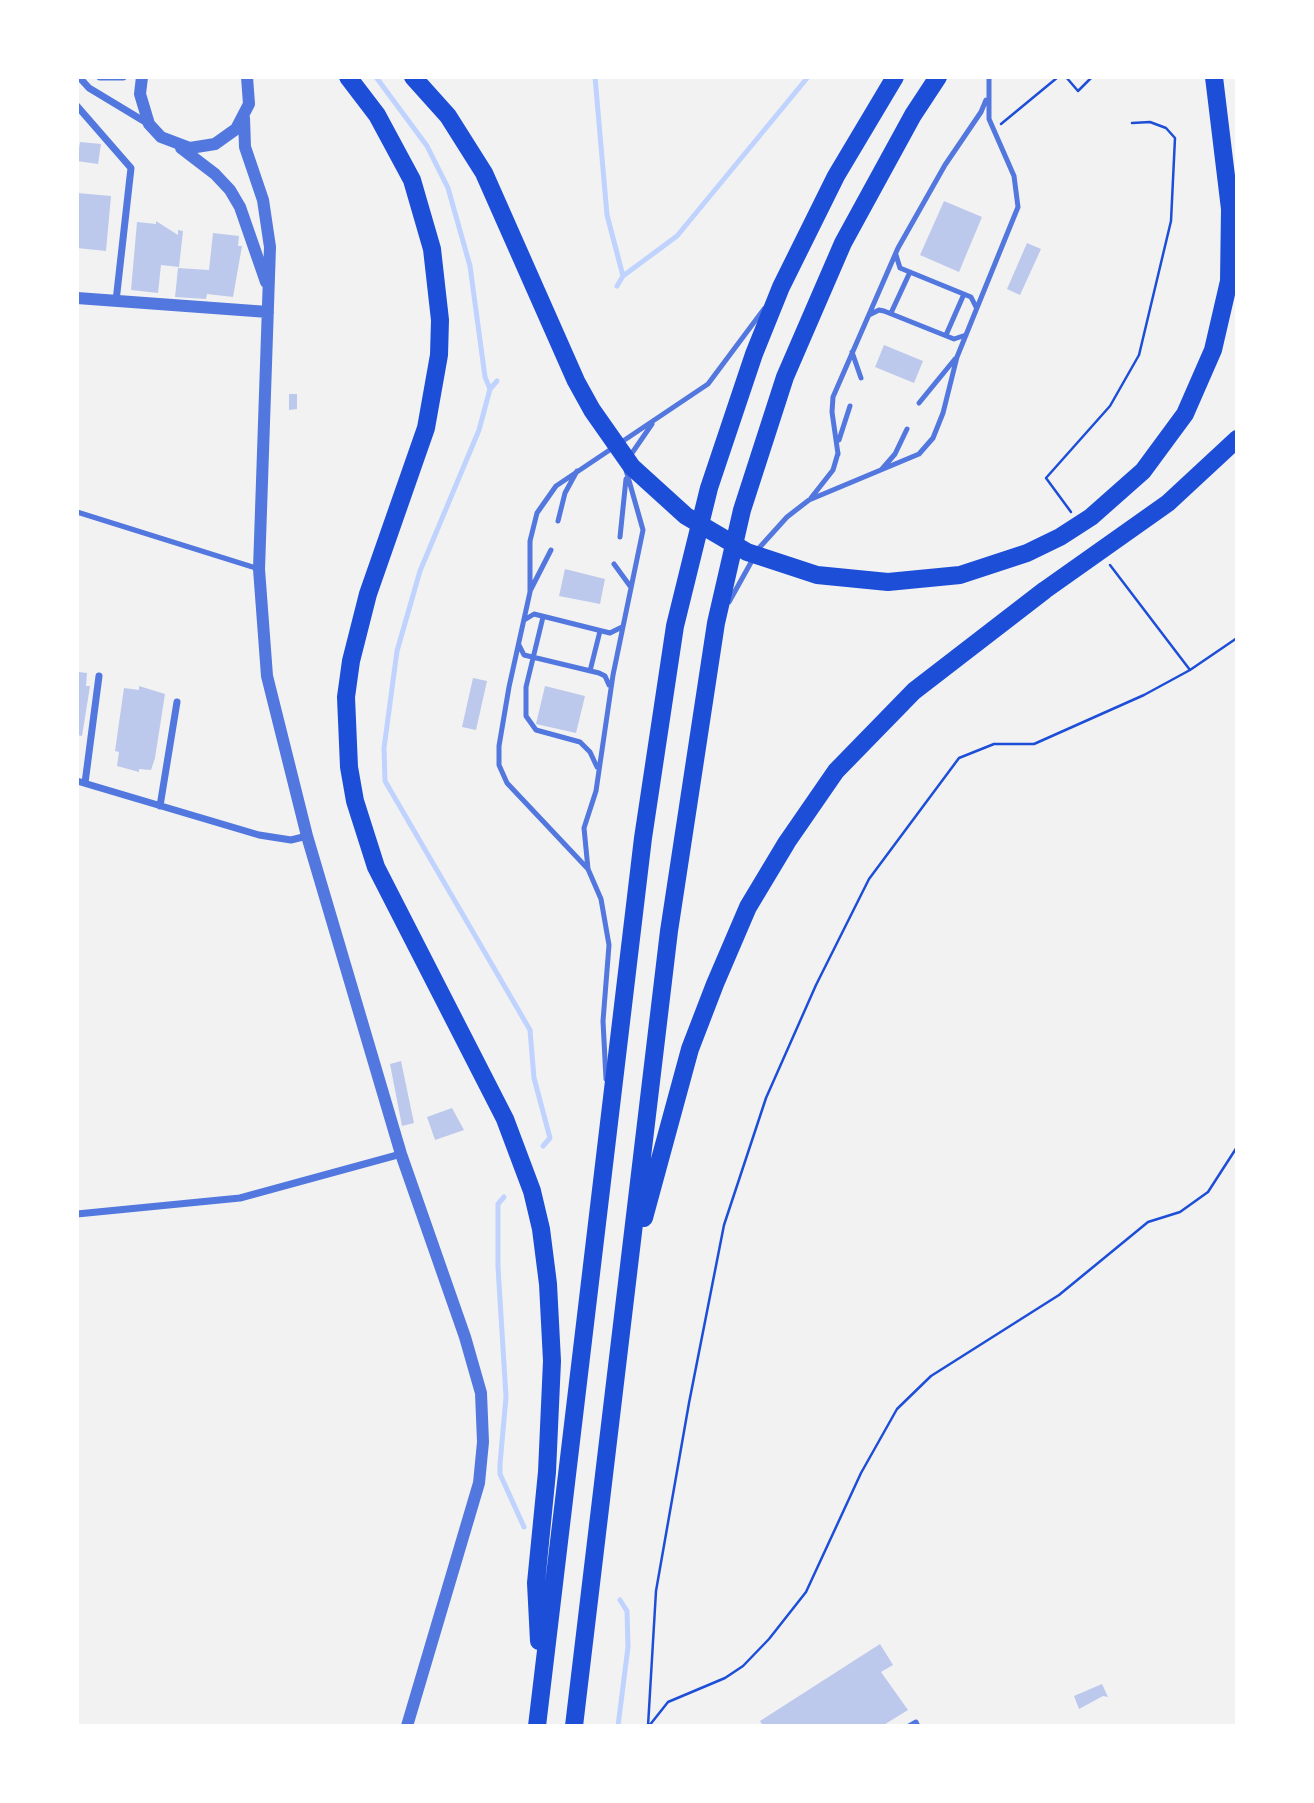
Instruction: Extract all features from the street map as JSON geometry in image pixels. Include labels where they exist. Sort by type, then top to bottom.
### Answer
[{"type":"highway","points":[[348,77],[377,116],[412,180],[432,249],[440,320],[436,379],[426,428],[368,594],[351,661],[346,697],[349,766],[355,801],[376,867],[505,1119],[532,1191],[541,1229],[548,1284],[552,1362],[547,1472],[537,1583],[541,1697]]},
{"type":"highway","points":[[413,77],[448,116],[484,173],[562,351],[592,410],[632,467],[686,516],[716,536],[771,561],[817,575],[888,582],[948,577],[993,566],[1027,553],[1091,517],[1143,471],[1164,445],[1201,382],[1220,326],[1228,281],[1230,209],[1214,77]]},
{"type":"highway","points":[[537,1726],[653,768],[676,626],[691,557],[729,421],[781,287],[836,176],[895,77]]},
{"type":"highway","points":[[574,1726],[669,930],[716,623],[742,510],[789,365],[843,243],[907,126],[938,77]]},
{"type":"highway","points":[[630,1265],[690,1049],[715,984],[748,907],[787,842],[836,771],[914,691],[1045,590],[1168,503],[1237,439]]},
{"type":"street","points":[[79,77],[89,88],[149,124],[161,137],[177,145],[215,174],[230,190],[243,217],[269,293]]},
{"type":"street","points":[[100,77],[123,77]]},
{"type":"street","points":[[142,77],[141,102],[149,124]]},
{"type":"street","points":[[177,145],[203,148],[215,144],[236,129],[249,104],[247,77]]},
{"type":"street","points":[[77,106],[131,168],[116,301]]},
{"type":"street","points":[[244,118],[243,136],[247,159],[263,200],[269,293],[259,569],[267,676],[307,836],[401,1154],[465,1337],[481,1393],[479,1483],[407,1726]]},
{"type":"street","points":[[77,298],[268,313]]},
{"type":"street","points":[[99,676],[81,782],[276,839],[307,836]]},
{"type":"street","points":[[160,806],[177,702]]},
{"type":"street","points":[[77,1214],[240,1198],[401,1154]]},
{"type":"lane","points":[[838,454],[831,404],[866,317],[896,253],[925,198],[981,112],[989,77]]},
{"type":"lane","points":[[809,500],[919,454],[933,438],[943,413],[957,357],[1018,207],[1014,176],[992,131],[987,94]]},
{"type":"lane","points":[[896,253],[897,264],[964,294],[974,300],[976,310]]},
{"type":"lane","points":[[891,313],[910,272]]},
{"type":"lane","points":[[588,869],[507,783],[499,765],[499,746],[530,593],[529,552],[537,513],[556,486],[709,384],[781,287]]},
{"type":"lane","points":[[946,335],[964,294]]},
{"type":"lane","points":[[866,317],[878,310],[959,339],[966,334]]},
{"type":"lane","points":[[853,350],[852,358],[862,378]]},
{"type":"lane","points":[[919,403],[957,357]]},
{"type":"lane","points":[[716,623],[759,548],[787,517],[809,500],[833,470],[840,431],[850,406]]},
{"type":"lane","points":[[620,537],[626,470],[637,441],[659,417]]},
{"type":"lane","points":[[877,473],[895,454],[907,429]]},
{"type":"lane","points":[[558,522],[565,493],[579,469]]},
{"type":"lane","points":[[608,1125],[603,1021],[609,962],[608,929],[601,899],[588,869],[584,828],[593,802],[623,624],[643,530],[626,470]]},
{"type":"lane","points":[[77,512],[259,569]]},
{"type":"lane","points":[[530,593],[551,550]]},
{"type":"lane","points":[[614,564],[631,588]]},
{"type":"lane","points":[[524,622],[531,615],[615,633],[623,624]]},
{"type":"lane","points":[[543,617],[525,697],[528,723],[536,730],[580,742],[594,758],[598,774]]},
{"type":"lane","points":[[590,671],[600,631]]},
{"type":"lane","points":[[519,643],[522,653],[532,657],[605,676],[611,691]]},
{"type":"lane","points":[[909,1726],[916,1722],[918,1726]]},
{"type":"path","points":[[992,131],[1058,77]]},
{"type":"path","points":[[1066,77],[1078,91],[1093,77]]},
{"type":"path","points":[[1046,478],[1110,406],[1139,355],[1171,221],[1175,138],[1167,128],[1132,123]]},
{"type":"path","points":[[1151,621],[1191,670]]},
{"type":"path","points":[[649,1726],[656,1591],[688,1403],[724,1225],[766,1098],[816,985],[869,879],[959,758],[994,744],[1034,744],[1144,695],[1191,670],[1237,638]]},
{"type":"path","points":[[649,1726],[668,1702],[725,1678],[743,1666],[769,1639],[806,1592],[861,1473],[897,1409],[932,1376],[1059,1295],[1148,1222],[1180,1212],[1208,1192],[1237,1147]]},
{"type":"building","points":[[80,142],[101,144],[98,164],[77,161]]},
{"type":"building","points":[[77,193],[111,196],[106,251],[77,248]]},
{"type":"building","points":[[944,201],[982,217],[959,272],[920,255]]},
{"type":"building","points":[[156,221],[178,235],[178,230],[183,231],[179,267],[161,265],[158,293],[131,290],[137,222],[156,224]]},
{"type":"building","points":[[213,233],[239,236],[238,246],[242,246],[233,297],[207,294],[206,299],[175,297],[178,268],[209,270]]},
{"type":"building","points":[[1027,243],[1041,249],[1020,295],[1007,289]]},
{"type":"building","points":[[884,345],[923,361],[914,383],[875,367]]},
{"type":"building","points":[[289,394],[297,394],[297,409],[289,410]]},
{"type":"building","points":[[565,569],[605,579],[600,604],[559,596]]},
{"type":"building","points":[[77,667],[79,672],[87,673],[86,686],[90,686],[82,736],[77,735]]},
{"type":"building","points":[[473,678],[487,681],[476,730],[462,727]]},
{"type":"building","points":[[139,686],[165,694],[151,770],[139,769],[139,772],[117,766],[119,752],[115,751],[124,688],[139,690]]},
{"type":"building","points":[[545,686],[585,696],[576,733],[536,724]]},
{"type":"building","points":[[401,1061],[414,1123],[402,1126],[390,1064]]},
{"type":"building","points":[[452,1108],[464,1130],[435,1140],[427,1117]]},
{"type":"building","points":[[880,1644],[893,1665],[881,1672],[908,1710],[882,1726],[763,1726],[760,1721]]},
{"type":"building","points":[[1102,1684],[1108,1697],[1103,1696],[1079,1709],[1074,1696]]},
{"type":"waterway","points":[[376,77],[427,146],[448,188],[470,266],[485,377],[490,389]]},
{"type":"waterway","points":[[595,77],[607,215],[623,276],[617,286]]},
{"type":"waterway","points":[[623,276],[677,236],[808,77]]},
{"type":"waterway","points":[[497,381],[490,389],[479,430],[420,571],[397,651],[384,748],[385,781],[530,1030],[534,1078],[550,1138],[543,1146]]},
{"type":"waterway","points":[[504,1197],[498,1204],[498,1267],[506,1397],[500,1474],[524,1527]]},
{"type":"waterway","points":[[618,1726],[628,1647],[627,1611],[620,1600]]}]
